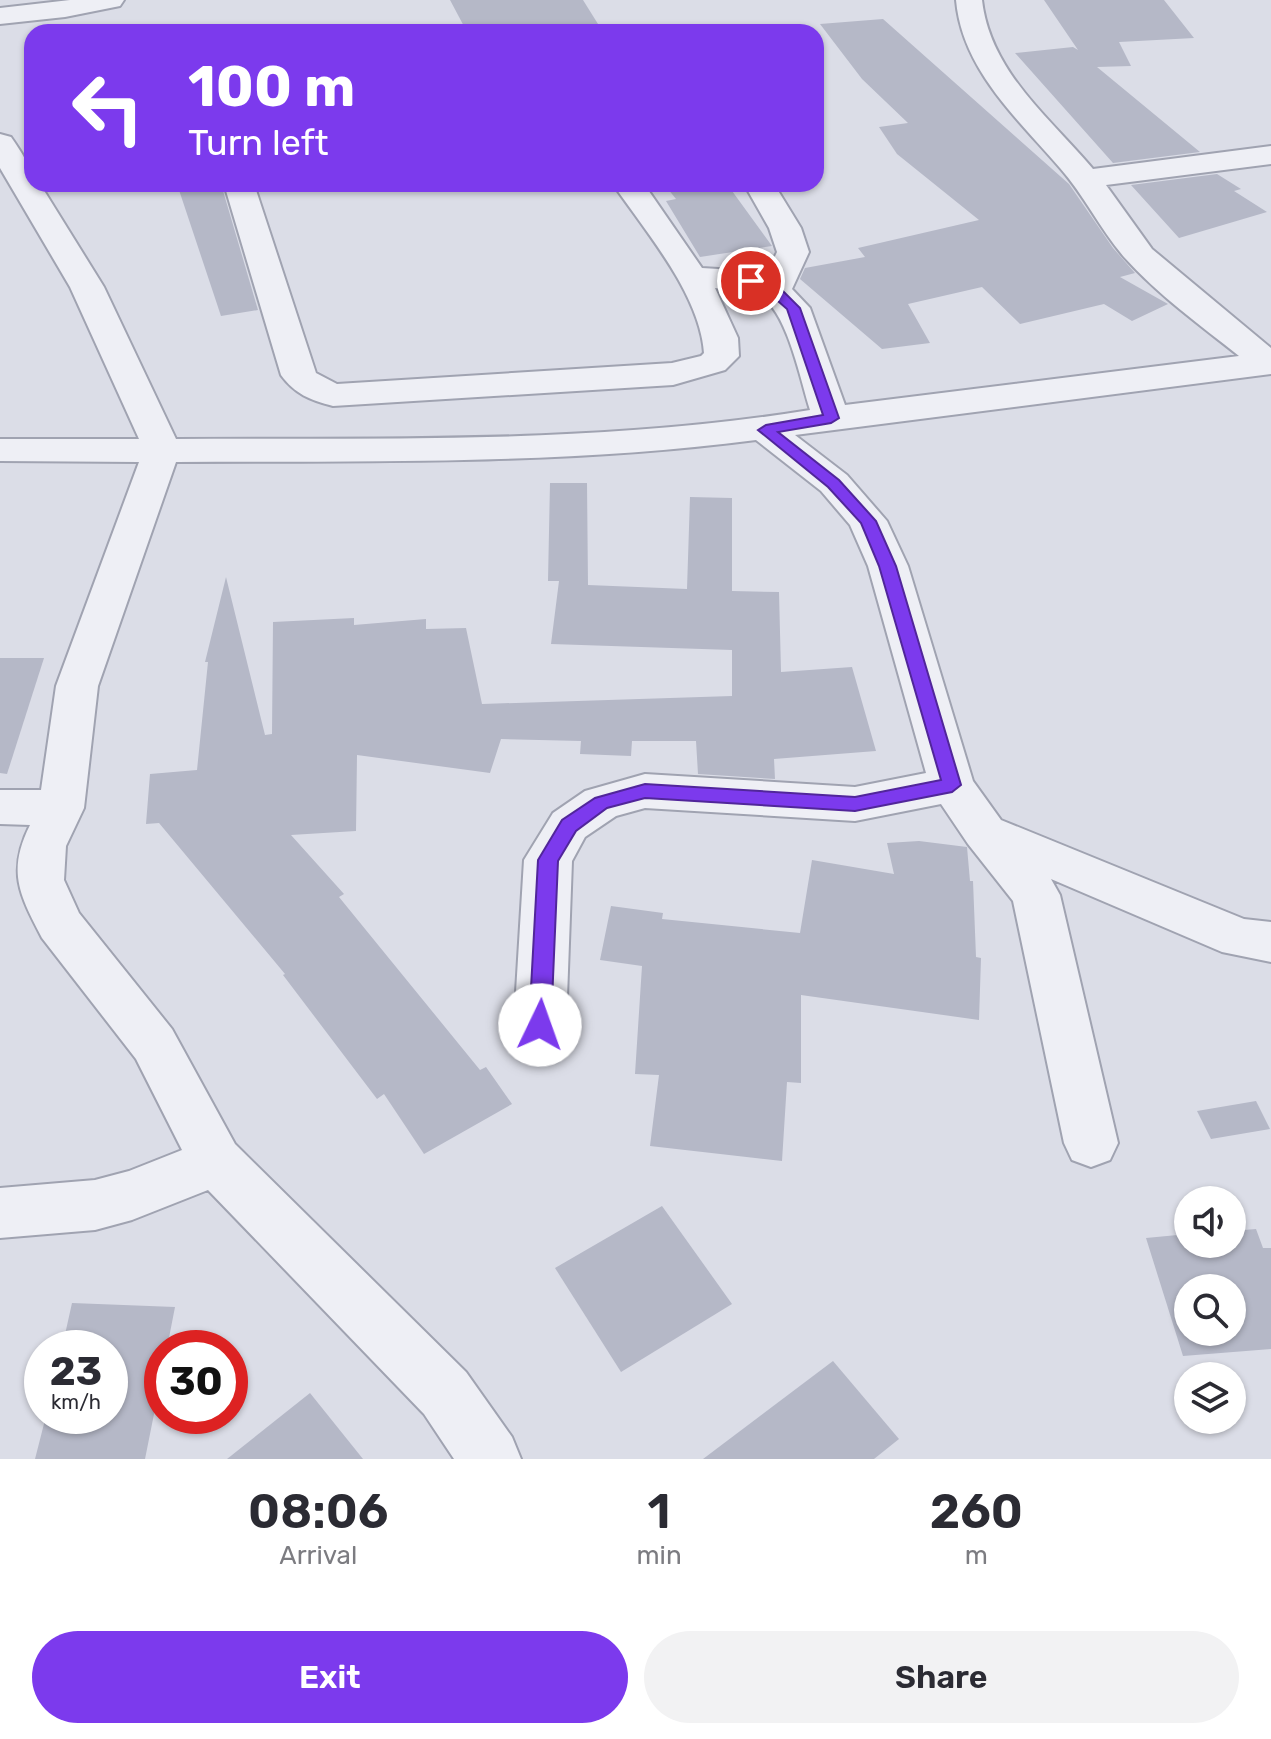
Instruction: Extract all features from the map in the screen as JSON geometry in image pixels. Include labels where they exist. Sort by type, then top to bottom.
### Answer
[{"type":"street","points":[[0,16],[111,0]]},
{"type":"street","points":[[969,0],[970,23],[989,61],[1040,130],[1085,179],[1140,254],[1269,363]]},
{"type":"street","points":[[0,143],[24,183]]},
{"type":"street","points":[[1085,179],[1271,155]]},
{"type":"street","points":[[30,192],[87,287],[162,449],[77,686],[61,808],[43,846],[40,880],[59,924],[154,1044],[216,1161],[445,1393],[490,1459]]},
{"type":"street","points":[[242,192],[299,375],[307,385],[333,395],[673,374],[713,363],[722,356],[724,343],[692,277],[634,192]]},
{"type":"street","points":[[764,192],[785,228],[793,252],[775,291]]},
{"type":"street","points":[[692,277],[751,281],[775,291],[793,308],[831,418]]},
{"type":"street","points":[[0,450],[564,444],[658,440],[766,430],[831,418],[1269,363]]},
{"type":"street","points":[[766,430],[834,483],[868,521],[888,566],[952,785],[984,832],[1036,895],[1091,1143]]},
{"type":"street","points":[[540,1025],[548,860],[569,825],[601,803],[645,791],[855,804],[952,785]]},
{"type":"street","points":[[0,807],[61,808]]},
{"type":"street","points":[[984,832],[1239,938],[1271,942]]},
{"type":"street","points":[[0,1213],[28,1213],[108,1202],[216,1161]]},
{"type":"building","points":[[450,0],[583,0],[598,24],[463,24]]},
{"type":"building","points":[[1044,0],[1164,0],[1194,38],[1119,42],[1131,66],[1097,67],[1200,152],[1113,163],[1015,53],[1073,47],[1078,50]]},
{"type":"building","points":[[883,19],[1069,184],[1113,248],[1135,273],[1120,277],[1168,304],[1132,321],[1104,304],[1020,324],[982,287],[908,304],[930,343],[882,349],[800,279],[805,268],[865,257],[858,248],[979,220],[897,154],[879,127],[908,123],[862,79],[824,29],[824,24],[820,24]]},
{"type":"building","points":[[1217,174],[1241,189],[1234,191],[1267,212],[1179,238],[1131,185]]},
{"type":"building","points":[[180,192],[223,192],[258,310],[221,316]]},
{"type":"building","points":[[670,192],[733,192],[772,246],[700,257],[666,201],[676,199]]},
{"type":"building","points":[[550,483],[587,483],[588,585],[687,589],[690,497],[732,498],[732,591],[779,592],[781,672],[852,667],[876,751],[774,759],[775,779],[698,774],[696,741],[632,741],[631,756],[580,754],[581,741],[501,739],[490,773],[357,755],[356,831],[291,835],[344,894],[339,897],[480,1070],[486,1067],[512,1104],[424,1154],[384,1094],[377,1099],[285,974],[159,823],[146,824],[150,774],[197,770],[208,662],[205,662],[226,577],[265,735],[272,734],[273,622],[354,618],[354,625],[426,619],[426,629],[466,628],[482,704],[732,696],[732,650],[551,644],[559,581],[548,581]]},
{"type":"building","points":[[0,658],[44,658],[7,774],[0,773]]},
{"type":"building","points":[[919,841],[967,847],[970,881],[973,881],[976,957],[981,958],[979,1020],[801,995],[801,1083],[787,1082],[782,1161],[650,1146],[659,1075],[635,1074],[642,966],[600,960],[611,906],[663,913],[662,919],[800,933],[812,860],[894,874],[887,843]]},
{"type":"building","points":[[1256,1101],[1270,1129],[1211,1139],[1197,1111]]},
{"type":"building","points":[[662,1206],[732,1304],[621,1372],[555,1268]]},
{"type":"building","points":[[1256,1229],[1263,1248],[1271,1248],[1271,1349],[1183,1356],[1180,1346],[1246,1346],[1246,1274],[1174,1274],[1174,1327],[1146,1238],[1174,1235],[1174,1258],[1246,1258],[1246,1230]]},
{"type":"building","points":[[72,1303],[175,1307],[171,1330],[144,1330],[144,1434],[150,1434],[145,1459],[35,1459],[41,1434],[128,1434],[128,1330],[66,1330]]},
{"type":"building","points":[[833,1361],[899,1439],[874,1459],[703,1459]]},
{"type":"building","points":[[310,1393],[363,1459],[227,1459]]},
{"type":"route","points":[[540,1025],[548,860],[569,825],[601,803],[645,791],[855,804],[952,785],[888,566],[868,521],[834,483],[766,430],[831,418],[793,308],[775,291],[751,281]]}]
